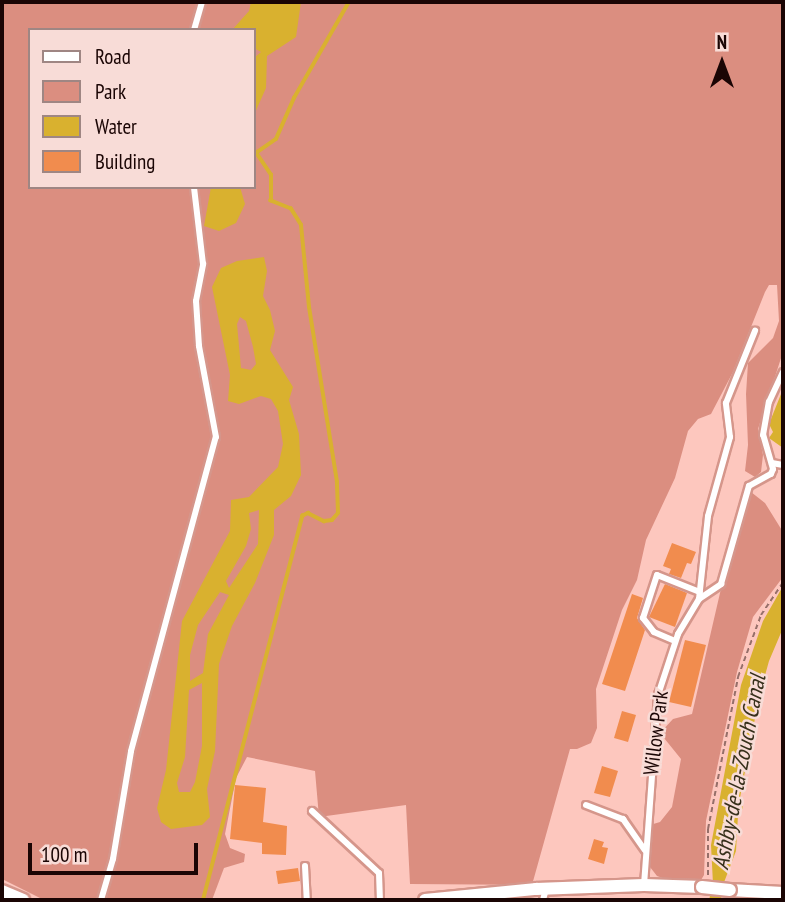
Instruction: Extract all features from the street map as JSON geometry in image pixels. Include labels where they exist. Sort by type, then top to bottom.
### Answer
[{"type":"street","points":[[425,900],[567,889],[705,883],[730,890],[783,893]]},
{"type":"street","points":[[2,891],[23,900]]},
{"type":"lane","points":[[195,28],[202,2]]},
{"type":"lane","points":[[102,900],[113,859],[131,751],[216,437],[198,335],[195,302],[203,264],[194,189]]},
{"type":"lane","points":[[675,642],[654,632],[643,618],[657,575],[699,596],[708,516],[730,437],[726,403],[755,331]]},
{"type":"lane","points":[[783,372],[769,402],[762,435],[772,463],[783,465]]},
{"type":"lane","name":"Willow Park","points":[[644,885],[656,705],[675,642],[699,596],[721,584],[749,486],[771,474],[772,463]]},
{"type":"lane","points":[[586,806],[623,818],[645,850]]},
{"type":"lane","points":[[312,811],[379,873],[380,900]]},
{"type":"lane","points":[[305,866],[307,900]]},
{"type":"path","points":[[705,883],[708,829],[738,677],[761,615],[783,583]]},
{"type":"green space","points":[[2,2],[783,2],[783,352],[758,429],[763,455],[761,472],[755,477],[745,471],[748,445],[748,363],[773,338],[779,321],[777,285],[769,285],[765,292],[733,372],[711,414],[698,419],[688,431],[675,478],[646,540],[637,580],[622,610],[596,689],[597,728],[591,743],[570,749],[532,885],[410,884],[406,805],[319,817],[315,771],[247,757],[236,778],[225,834],[230,848],[245,854],[244,862],[224,868],[212,900],[44,900],[2,879]]},
{"type":"green space","points":[[751,492],[765,503],[783,532],[783,577],[753,617],[737,672],[706,821],[704,875],[701,880],[694,881],[668,880],[657,876],[650,867],[650,825],[660,822],[672,807],[681,759],[660,733],[673,719],[692,714],[720,593]]},
{"type":"water","points":[[251,2],[301,2],[296,37],[267,56],[266,88],[256,110],[256,56],[261,52],[256,49],[256,28],[234,28],[249,11]]},
{"type":"water","points":[[211,189],[241,189],[245,204],[236,223],[219,231],[204,226]]},
{"type":"water","points":[[264,257],[267,271],[263,296],[275,331],[270,350],[293,387],[289,400],[299,434],[301,475],[291,496],[274,510],[274,535],[255,583],[232,626],[219,664],[215,751],[207,789],[210,817],[202,825],[171,829],[161,822],[157,808],[166,770],[182,621],[230,531],[231,500],[249,497],[278,467],[283,444],[278,411],[271,399],[261,396],[239,404],[228,401],[230,375],[212,287],[221,268],[237,261]],"holes":[[[240,317],[246,321],[256,364],[251,370],[241,368],[237,324]],[[259,510],[258,544],[229,588],[226,581],[246,546],[251,529],[249,513]],[[220,592],[229,595],[208,634],[203,673],[190,681],[190,655],[198,625]],[[202,683],[202,746],[195,782],[190,792],[179,792],[177,783],[185,757],[189,690]]]},
{"type":"water","points":[[783,389],[783,448],[769,438],[773,432],[769,424]]},
{"type":"water","name":"Ashby-de-la-Zouch Canal","points":[[783,586],[783,628],[769,661],[759,697],[740,798],[743,808],[738,815],[736,851],[723,885],[721,900],[709,900],[713,884],[711,845],[741,685],[763,621]]},
{"type":"building","points":[[672,543],[696,552],[691,564],[687,563],[681,578],[669,574],[671,569],[663,566]]},
{"type":"building","points":[[665,584],[687,593],[675,627],[649,617]]},
{"type":"building","points":[[632,594],[643,598],[637,618],[645,630],[625,691],[602,684]]},
{"type":"building","points":[[685,640],[706,645],[691,707],[669,702]]},
{"type":"building","points":[[622,711],[636,715],[628,742],[614,738]]},
{"type":"building","points":[[602,766],[618,771],[610,797],[594,793]]},
{"type":"building","points":[[235,785],[266,788],[263,822],[287,826],[286,855],[262,854],[262,843],[230,839]]},
{"type":"building","points":[[594,839],[604,842],[602,847],[608,848],[604,864],[588,859]]},
{"type":"building","points":[[298,868],[300,881],[278,884],[276,871]]},
{"type":"waterway","points":[[203,900],[302,516],[308,513],[324,521],[332,520],[338,513],[337,482],[309,307],[301,225],[291,209],[271,201],[271,175],[256,153],[276,139],[294,98],[349,2]]}]
